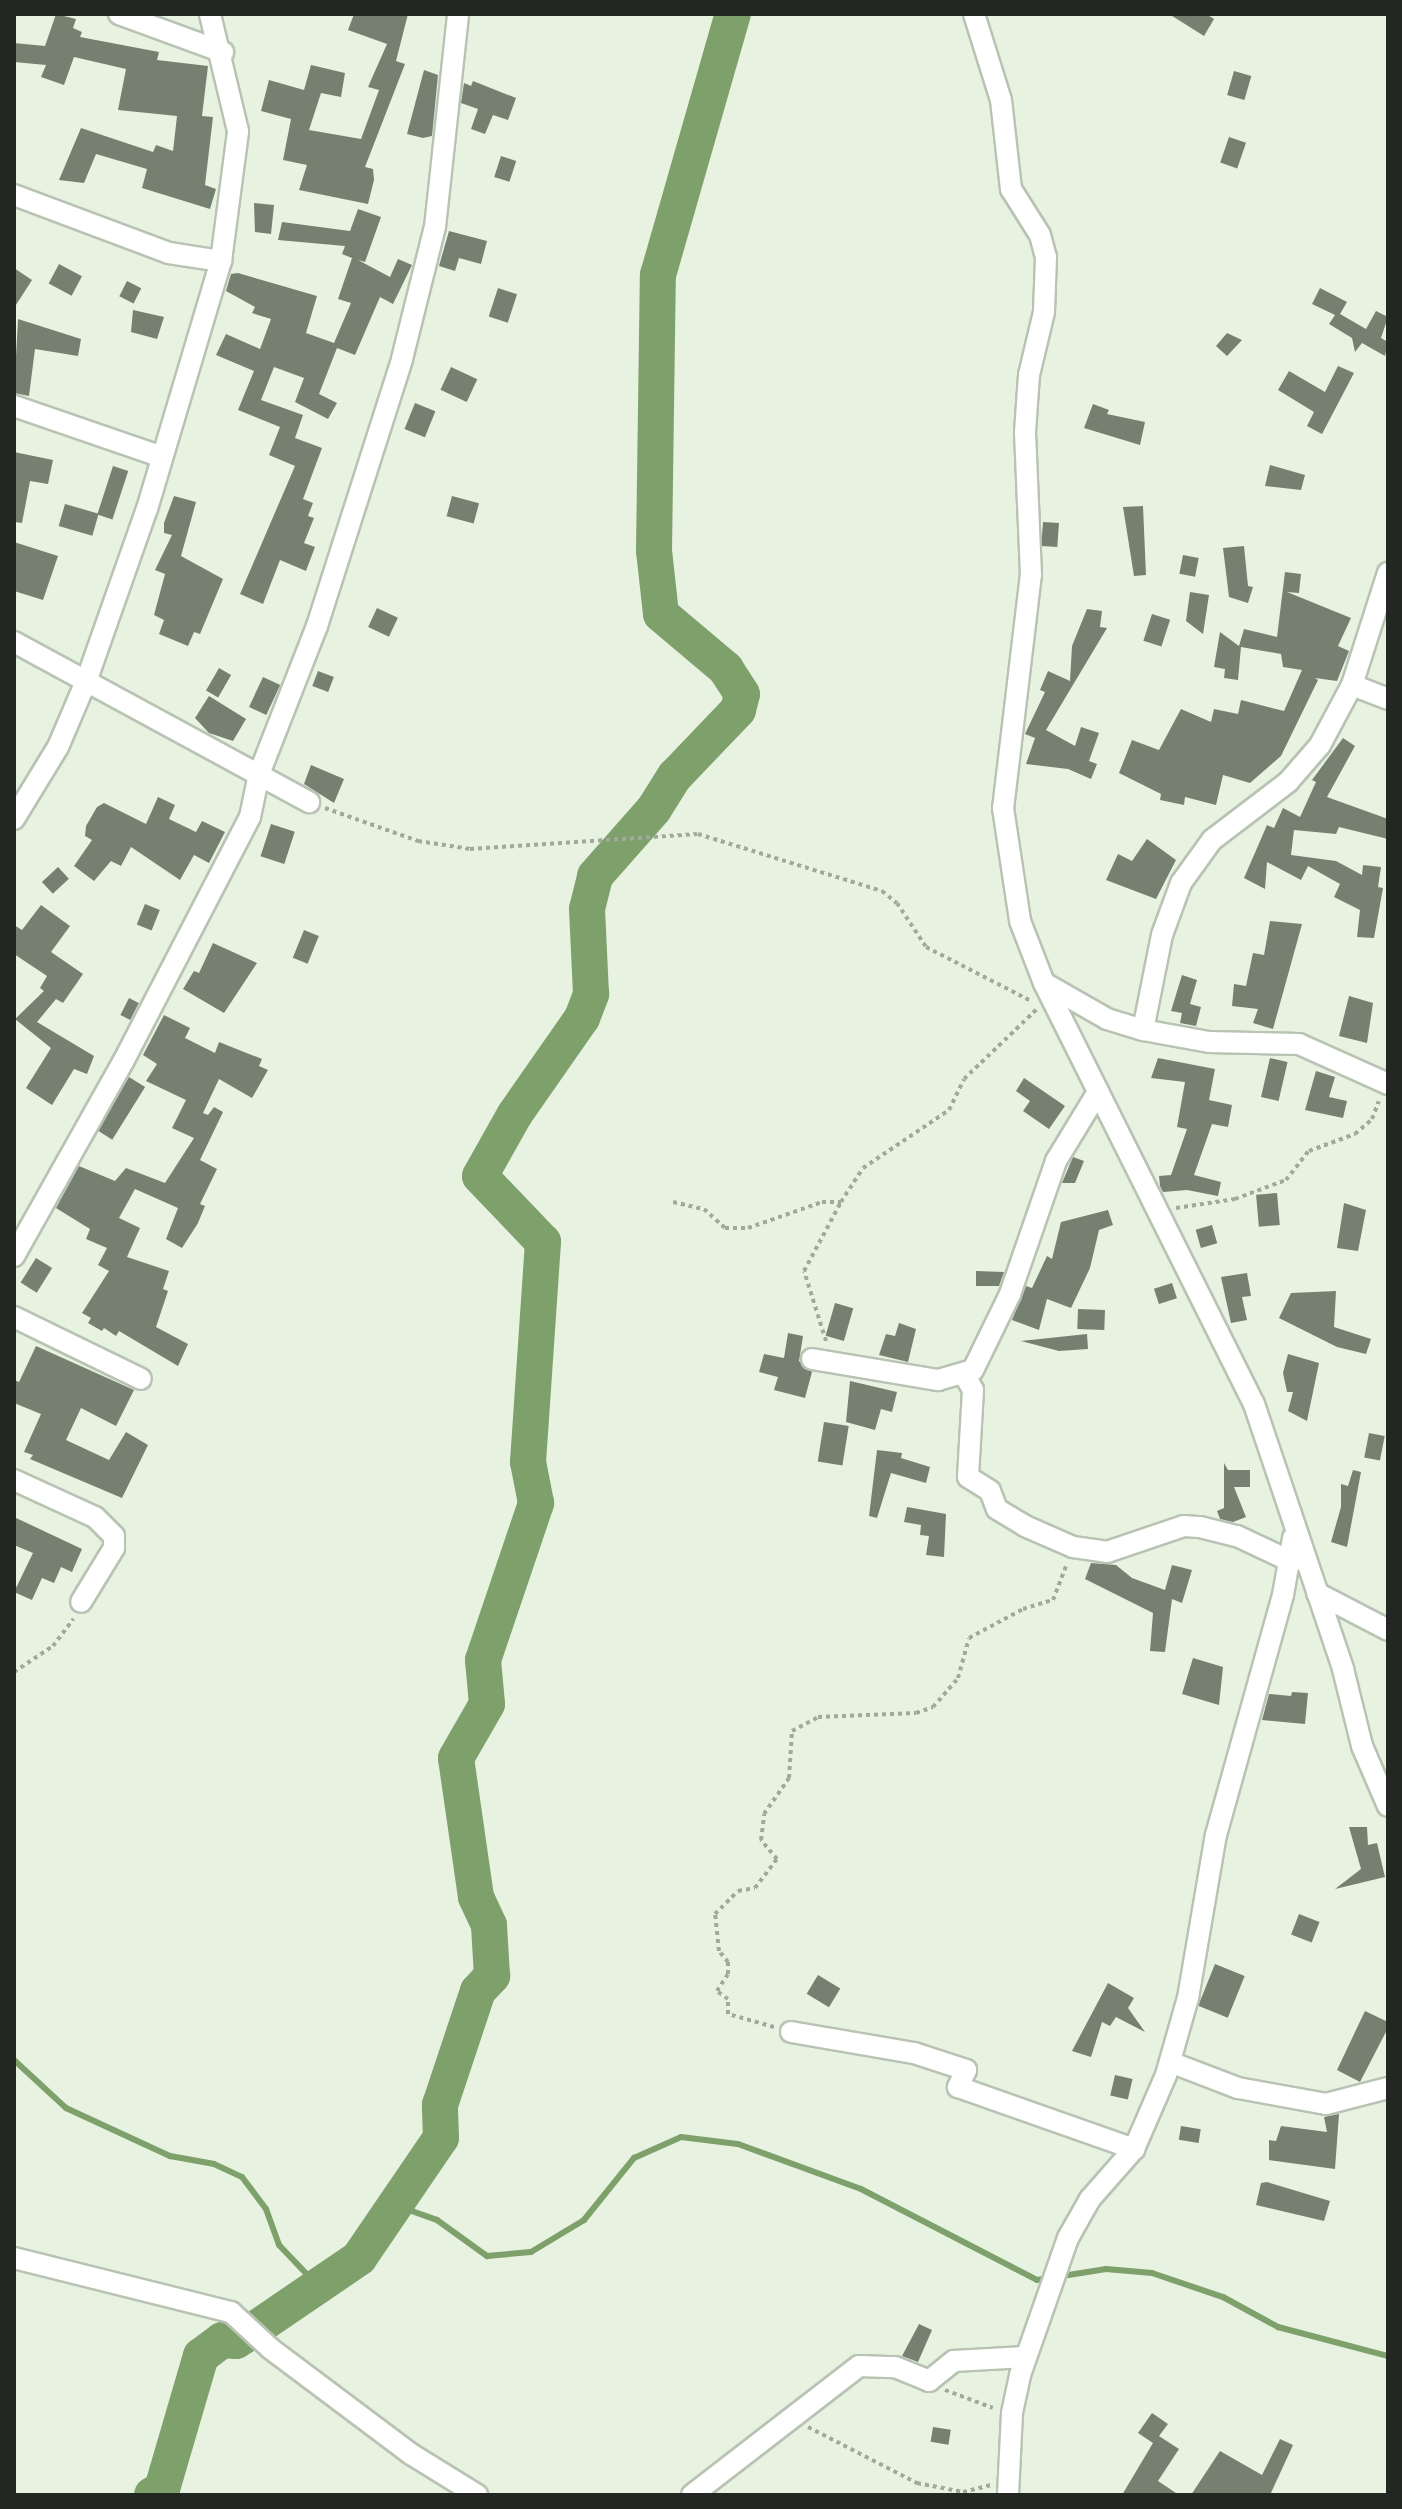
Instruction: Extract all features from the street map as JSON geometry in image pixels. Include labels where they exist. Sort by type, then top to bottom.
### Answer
[{"type":"street","points":[[119,14],[223,52]]},
{"type":"street","points":[[14,819],[58,747],[87,679],[143,521],[159,456],[221,261],[238,131],[223,52],[210,14]]},
{"type":"street","points":[[14,1256],[240,843],[259,774],[317,626],[343,532],[402,359],[435,227],[458,14]]},
{"type":"street","points":[[974,14],[1001,100],[1011,189],[1040,235],[1046,257],[1044,312],[1029,375],[1025,432],[1031,574],[1003,808],[1020,921],[1044,983],[1254,1404],[1317,1593],[1362,1746],[1388,1806]]},
{"type":"street","points":[[14,195],[169,253],[221,261]]},
{"type":"street","points":[[14,406],[159,456]]},
{"type":"street","points":[[1143,1030],[1162,935],[1193,860],[1305,765],[1352,685],[1388,573]]},
{"type":"street","points":[[14,642],[309,802]]},
{"type":"street","points":[[1352,685],[1388,699]]},
{"type":"street","points":[[1044,983],[1107,1019],[1143,1030],[1209,1042],[1299,1044],[1384,1083]]},
{"type":"street","points":[[812,1359],[918,1379],[965,1376],[979,1362],[1010,1294],[1056,1161],[1098,1092]]},
{"type":"street","points":[[14,1317],[141,1379]]},
{"type":"street","points":[[965,1376],[973,1390],[968,1477],[990,1491],[997,1509],[1073,1547],[1107,1552],[1184,1526],[1237,1536],[1292,1562]]},
{"type":"street","points":[[14,1480],[95,1517],[114,1536],[114,1548],[81,1602]]},
{"type":"street","points":[[1008,2488],[1012,2413],[1025,2357],[1077,2217],[1134,2149],[1170,2062],[1188,1998],[1216,1835],[1292,1562],[1294,1530]]},
{"type":"street","points":[[1317,1593],[1388,1630]]},
{"type":"street","points":[[791,2032],[914,2053],[966,2070],[958,2087],[1134,2149]]},
{"type":"street","points":[[1170,2062],[1238,2088],[1326,2104],[1388,2088]]},
{"type":"street","points":[[14,2258],[231,2312],[271,2349],[411,2454],[477,2495]]},
{"type":"street","points":[[692,2495],[797,2418],[859,2366],[895,2367],[929,2381],[954,2361],[1025,2357]]},
{"type":"path","points":[[309,802],[418,841],[470,849],[698,834],[882,891],[897,903],[926,947],[1040,1003],[964,1079],[949,1110],[863,1168],[804,1271],[821,1337],[848,1365]]},
{"type":"path","points":[[1157,1209],[1235,1199],[1286,1180],[1309,1151],[1343,1140],[1372,1119],[1384,1083]]},
{"type":"path","points":[[673,1202],[704,1209],[725,1228],[736,1228],[822,1202],[841,1202]]},
{"type":"path","points":[[791,2032],[728,2014],[728,1999],[717,1991],[728,1974],[728,1962],[719,1951],[715,1914],[738,1891],[755,1888],[777,1859],[761,1840],[774,1795],[789,1778],[792,1731],[802,1721],[818,1717],[916,1713],[933,1707],[958,1678],[969,1638],[1023,1609],[1053,1600],[1073,1547]]},
{"type":"path","points":[[14,1672],[53,1646],[81,1602]]},
{"type":"path","points":[[929,2381],[1012,2413]]},
{"type":"path","points":[[797,2418],[917,2483],[963,2492],[1008,2488]]},
{"type":"building","points":[[56,14],[76,19],[73,28],[82,32],[80,37],[159,52],[157,60],[208,66],[202,116],[213,117],[205,185],[216,189],[210,209],[142,188],[147,169],[96,154],[84,183],[59,180],[81,128],[153,152],[156,145],[173,151],[177,116],[118,110],[126,69],[74,57],[64,85],[41,77],[46,65],[14,62],[14,43],[45,46]]},
{"type":"building","points":[[354,14],[408,14],[396,61],[405,64],[365,167],[373,169],[374,180],[368,204],[299,190],[307,165],[283,160],[291,119],[261,111],[269,80],[304,90],[311,65],[345,73],[341,97],[321,93],[309,130],[361,139],[379,90],[368,87],[387,44],[348,30]]},
{"type":"building","points":[[1169,14],[1206,14],[1214,19],[1204,36]]},
{"type":"building","points":[[424,70],[438,75],[432,136],[423,138],[407,134]]},
{"type":"building","points":[[1234,71],[1251,76],[1244,100],[1227,95]]},
{"type":"building","points":[[473,81],[516,98],[508,120],[493,115],[485,134],[471,129],[478,109],[461,103],[464,83],[471,86]]},
{"type":"building","points":[[1229,137],[1246,143],[1237,168],[1220,163]]},
{"type":"building","points":[[501,156],[516,161],[509,182],[494,177]]},
{"type":"building","points":[[254,203],[274,205],[271,234],[255,232]]},
{"type":"building","points":[[358,209],[381,217],[365,262],[358,260],[390,277],[398,259],[412,265],[393,304],[380,297],[355,355],[337,348],[319,394],[337,403],[328,419],[295,402],[304,378],[274,367],[261,400],[303,415],[295,438],[322,448],[303,499],[313,503],[308,516],[314,518],[304,543],[315,547],[306,571],[280,560],[263,604],[240,594],[295,466],[269,455],[280,427],[238,410],[254,371],[216,355],[226,334],[260,349],[271,319],[252,313],[255,307],[226,291],[231,274],[238,273],[317,296],[306,333],[334,343],[351,303],[338,299],[352,258],[342,254],[345,246],[278,240],[282,222],[350,231]]},
{"type":"building","points":[[449,231],[487,241],[481,264],[459,258],[455,271],[439,266]]},
{"type":"building","points":[[59,264],[82,276],[72,296],[49,283]]},
{"type":"building","points":[[14,268],[32,280],[14,308]]},
{"type":"building","points":[[127,281],[141,288],[134,303],[119,296]]},
{"type":"building","points":[[498,288],[517,294],[508,323],[489,317]]},
{"type":"building","points":[[1320,288],[1347,302],[1340,314],[1366,329],[1376,311],[1388,317],[1381,338],[1388,342],[1385,356],[1362,343],[1355,352],[1352,338],[1329,324],[1335,315],[1312,304]]},
{"type":"building","points":[[133,310],[164,317],[157,339],[131,332]]},
{"type":"building","points":[[18,319],[81,339],[78,356],[35,349],[29,396],[14,393]]},
{"type":"building","points":[[1227,333],[1242,340],[1227,356],[1216,346]]},
{"type":"building","points":[[1338,366],[1354,373],[1322,434],[1307,426],[1314,412],[1278,390],[1289,371],[1325,392]]},
{"type":"building","points":[[451,367],[477,379],[467,402],[440,390]]},
{"type":"building","points":[[415,403],[435,411],[425,437],[405,429]]},
{"type":"building","points":[[1093,404],[1109,410],[1107,414],[1145,422],[1140,445],[1084,428]]},
{"type":"building","points":[[14,452],[53,460],[48,484],[30,481],[22,523],[14,522]]},
{"type":"building","points":[[1270,465],[1305,475],[1301,490],[1265,486]]},
{"type":"building","points":[[113,466],[128,471],[112,519],[97,515]]},
{"type":"building","points":[[174,496],[196,502],[181,556],[223,579],[200,634],[194,632],[188,646],[159,634],[164,620],[154,615],[165,574],[155,570],[172,535],[164,533],[164,523]]},
{"type":"building","points":[[452,496],[479,503],[474,524],[447,516]]},
{"type":"building","points":[[65,504],[99,514],[92,536],[59,526]]},
{"type":"building","points":[[1143,506],[1146,575],[1134,576],[1123,507]]},
{"type":"building","points":[[1043,522],[1059,523],[1057,547],[1041,546]]},
{"type":"building","points":[[14,542],[58,556],[43,600],[14,591]]},
{"type":"building","points":[[1244,546],[1248,586],[1253,587],[1248,603],[1229,597],[1223,548]]},
{"type":"building","points":[[1183,555],[1199,558],[1195,577],[1179,574]]},
{"type":"building","points":[[1285,572],[1301,574],[1299,593],[1287,592],[1351,618],[1338,646],[1349,651],[1337,681],[1315,678],[1318,680],[1281,756],[1250,783],[1223,775],[1216,805],[1185,797],[1184,805],[1160,800],[1161,794],[1119,773],[1132,740],[1159,750],[1181,709],[1211,722],[1214,709],[1238,714],[1241,700],[1284,711],[1302,670],[1283,667],[1281,654],[1241,647],[1238,680],[1224,678],[1225,669],[1214,667],[1220,632],[1239,646],[1244,629],[1277,637]]},
{"type":"building","points":[[1190,592],[1209,595],[1203,634],[1186,621]]},
{"type":"building","points":[[377,608],[398,618],[389,637],[368,627]]},
{"type":"building","points":[[1087,609],[1102,611],[1100,627],[1107,628],[1046,730],[1075,746],[1081,727],[1099,733],[1089,761],[1097,764],[1091,779],[1068,769],[1026,764],[1035,738],[1025,734],[1045,692],[1040,690],[1048,671],[1070,681],[1072,646]]},
{"type":"building","points":[[1152,614],[1170,620],[1161,647],[1143,641]]},
{"type":"building","points":[[219,668],[231,675],[218,698],[206,691]]},
{"type":"building","points":[[318,671],[334,677],[328,692],[312,686]]},
{"type":"building","points":[[263,677],[280,685],[266,715],[249,707]]},
{"type":"building","points":[[209,696],[246,719],[233,741],[209,733],[195,718]]},
{"type":"building","points":[[1343,738],[1355,746],[1327,797],[1388,819],[1388,839],[1339,827],[1336,834],[1294,830],[1291,855],[1336,861],[1362,875],[1363,865],[1381,867],[1378,887],[1383,888],[1374,938],[1357,937],[1360,910],[1334,897],[1340,884],[1308,866],[1301,880],[1267,862],[1265,889],[1244,878],[1267,825],[1274,828],[1283,808],[1300,817],[1316,782],[1312,780]]},
{"type":"building","points":[[311,765],[344,779],[334,803],[304,784]]},
{"type":"building","points":[[158,797],[175,805],[169,819],[196,832],[202,821],[225,832],[209,863],[194,855],[180,880],[131,847],[121,866],[111,861],[94,881],[74,866],[92,840],[85,836],[86,826],[97,807],[104,803],[146,824]]},
{"type":"building","points":[[271,824],[295,832],[284,864],[260,856]]},
{"type":"building","points":[[1147,839],[1176,860],[1156,899],[1106,880],[1118,854],[1132,861]]},
{"type":"building","points":[[58,867],[69,879],[53,894],[42,882]]},
{"type":"building","points":[[145,904],[160,910],[152,930],[137,924]]},
{"type":"building","points":[[41,905],[70,926],[51,952],[83,974],[63,1003],[56,999],[37,1022],[94,1056],[87,1074],[74,1069],[52,1105],[26,1088],[51,1048],[15,1019],[44,991],[40,988],[47,976],[14,954],[14,925],[22,930]]},
{"type":"building","points":[[1270,921],[1302,924],[1273,1029],[1253,1023],[1258,1009],[1232,1006],[1234,984],[1246,986],[1253,953],[1264,955]]},
{"type":"building","points":[[304,930],[319,936],[308,964],[293,958]]},
{"type":"building","points":[[213,943],[257,963],[224,1013],[183,989],[194,971],[199,973]]},
{"type":"building","points":[[1182,975],[1197,980],[1190,1004],[1201,1007],[1196,1026],[1180,1023],[1182,1013],[1171,1011]]},
{"type":"building","points":[[1349,996],[1373,1003],[1367,1043],[1339,1036]]},
{"type":"building","points":[[129,998],[139,1003],[130,1020],[120,1015]]},
{"type":"building","points":[[164,1015],[190,1028],[185,1038],[215,1053],[219,1042],[262,1059],[259,1066],[268,1070],[252,1098],[219,1079],[203,1113],[208,1115],[214,1107],[223,1112],[200,1160],[217,1169],[200,1204],[205,1206],[198,1223],[182,1248],[166,1239],[178,1208],[135,1189],[119,1218],[140,1228],[127,1257],[169,1271],[163,1289],[168,1291],[156,1327],[188,1344],[178,1366],[119,1331],[116,1336],[88,1323],[91,1318],[82,1313],[109,1271],[98,1265],[107,1248],[86,1239],[90,1229],[56,1208],[79,1166],[115,1181],[126,1168],[165,1183],[194,1138],[172,1128],[186,1100],[146,1081],[157,1064],[143,1055]]},
{"type":"building","points":[[1158,1058],[1215,1069],[1209,1100],[1232,1105],[1228,1127],[1212,1124],[1194,1175],[1221,1182],[1218,1196],[1187,1190],[1163,1192],[1160,1186],[1159,1176],[1171,1175],[1187,1129],[1177,1127],[1185,1082],[1151,1078]]},
{"type":"building","points":[[1270,1058],[1288,1062],[1279,1101],[1261,1097]]},
{"type":"building","points":[[1316,1071],[1335,1077],[1329,1097],[1347,1101],[1343,1118],[1305,1110]]},
{"type":"building","points":[[129,1077],[145,1087],[112,1140],[96,1130]]},
{"type":"building","points":[[1024,1078],[1065,1106],[1049,1129],[1023,1111],[1030,1101],[1016,1091]]},
{"type":"building","points":[[1073,1157],[1084,1161],[1075,1183],[1062,1183]]},
{"type":"building","points":[[1277,1193],[1280,1225],[1259,1227],[1256,1195]]},
{"type":"building","points":[[1344,1203],[1366,1210],[1358,1251],[1337,1248]]},
{"type":"building","points":[[1108,1210],[1113,1225],[1099,1230],[1090,1268],[1071,1308],[1047,1299],[1039,1330],[1012,1320],[1026,1286],[1032,1288],[1047,1256],[1052,1259],[1061,1222]]},
{"type":"building","points":[[1212,1225],[1217,1243],[1201,1248],[1196,1230]]},
{"type":"building","points":[[36,1258],[52,1268],[37,1293],[21,1283]]},
{"type":"building","points":[[976,1271],[1004,1272],[999,1286],[976,1286]]},
{"type":"building","points":[[1247,1273],[1251,1296],[1242,1297],[1247,1320],[1231,1323],[1221,1277]]},
{"type":"building","points":[[1172,1283],[1177,1298],[1159,1304],[1154,1289]]},
{"type":"building","points":[[1336,1291],[1334,1327],[1371,1339],[1366,1354],[1337,1347],[1279,1318],[1291,1293]]},
{"type":"building","points":[[835,1303],[853,1308],[844,1341],[826,1336]]},
{"type":"building","points":[[1078,1309],[1105,1310],[1104,1330],[1077,1329]]},
{"type":"building","points":[[899,1323],[916,1329],[908,1362],[879,1355],[886,1334],[895,1336]]},
{"type":"building","points":[[788,1333],[803,1336],[799,1361],[812,1372],[805,1398],[774,1390],[778,1377],[759,1372],[764,1354],[784,1358]]},
{"type":"building","points":[[1087,1334],[1088,1349],[1059,1351],[1021,1341]]},
{"type":"building","points":[[36,1346],[134,1390],[116,1426],[81,1408],[66,1440],[109,1460],[126,1432],[148,1445],[122,1498],[30,1459],[33,1455],[24,1452],[41,1414],[14,1403],[14,1380],[19,1382]]},
{"type":"building","points":[[1288,1354],[1319,1363],[1307,1421],[1288,1411],[1293,1392],[1287,1392],[1283,1373]]},
{"type":"building","points":[[850,1381],[897,1392],[892,1412],[881,1409],[875,1430],[846,1422]]},
{"type":"building","points":[[824,1422],[849,1426],[842,1465],[818,1462]]},
{"type":"building","points":[[1369,1433],[1385,1436],[1380,1461],[1364,1458]]},
{"type":"building","points":[[877,1450],[902,1453],[901,1458],[930,1467],[926,1483],[891,1473],[877,1518],[869,1516]]},
{"type":"building","points":[[1224,1463],[1228,1470],[1250,1470],[1250,1487],[1234,1487],[1246,1517],[1233,1522],[1220,1519],[1217,1511],[1224,1508]]},
{"type":"building","points":[[1353,1470],[1361,1472],[1347,1547],[1331,1542],[1341,1507],[1341,1484],[1348,1486]]},
{"type":"building","points":[[907,1507],[946,1514],[944,1557],[926,1555],[929,1536],[920,1535],[921,1525],[904,1522]]},
{"type":"building","points":[[14,1517],[82,1549],[72,1572],[61,1567],[54,1583],[42,1578],[32,1600],[14,1592],[33,1553],[14,1545]]},
{"type":"building","points":[[1091,1563],[1116,1565],[1132,1578],[1165,1590],[1172,1565],[1192,1570],[1182,1603],[1172,1599],[1165,1652],[1150,1651],[1153,1613],[1085,1579]]},
{"type":"building","points":[[1193,1658],[1223,1667],[1219,1705],[1182,1694]]},
{"type":"building","points":[[1292,1692],[1308,1693],[1305,1724],[1262,1720],[1269,1694],[1291,1696]]},
{"type":"building","points":[[1349,1827],[1367,1827],[1368,1845],[1377,1843],[1385,1877],[1335,1889],[1361,1869]]},
{"type":"building","points":[[1299,1914],[1320,1922],[1312,1942],[1291,1935]]},
{"type":"building","points":[[1215,1964],[1245,1976],[1228,2018],[1198,2006]]},
{"type":"building","points":[[818,1975],[840,1988],[829,2007],[807,1994]]},
{"type":"building","points":[[1108,1983],[1134,1998],[1128,2008],[1145,2032],[1116,2017],[1110,2026],[1102,2022],[1091,2057],[1072,2051]]},
{"type":"building","points":[[1365,2011],[1388,2022],[1388,2028],[1360,2082],[1337,2070]]},
{"type":"building","points":[[1115,2075],[1133,2079],[1128,2100],[1110,2095]]},
{"type":"building","points":[[1339,2114],[1335,2169],[1269,2160],[1269,2140],[1276,2141],[1281,2126],[1327,2132],[1324,2117]]},
{"type":"building","points":[[1181,2126],[1201,2129],[1199,2143],[1179,2140]]},
{"type":"building","points":[[1267,2182],[1330,2201],[1324,2221],[1256,2205],[1261,2183]]},
{"type":"building","points":[[919,2324],[932,2330],[918,2362],[902,2356]]},
{"type":"building","points":[[1152,2413],[1168,2424],[1159,2436],[1179,2449],[1158,2481],[1179,2495],[1122,2495],[1153,2443],[1138,2433]]},
{"type":"building","points":[[933,2427],[951,2430],[948,2445],[931,2442]]},
{"type":"building","points":[[1280,2439],[1293,2445],[1270,2495],[1191,2495],[1220,2451],[1262,2475]]},
{"type":"waterway","points":[[152,2495],[162,2489],[201,2356],[222,2340],[236,2341],[359,2258],[441,2138],[440,2105],[478,1991],[492,1976],[489,1925],[476,1897],[456,1758],[487,1704],[483,1660],[536,1503],[528,1462],[543,1242],[480,1176],[515,1114],[582,1018],[591,994],[587,909],[595,876],[654,809],[675,776],[738,710],[742,694],[726,669],[661,614],[654,551],[658,275],[733,14]]},
{"type":"waterway","points":[[14,2060],[66,2108],[170,2156],[214,2164],[242,2177],[266,2209],[279,2245],[318,2286]]},
{"type":"waterway","points":[[395,2205],[437,2220],[487,2256],[531,2252],[584,2220],[634,2158],[681,2137],[738,2144],[861,2189],[1037,2280],[1106,2269],[1152,2273],[1223,2297],[1278,2327],[1388,2356]]}]
